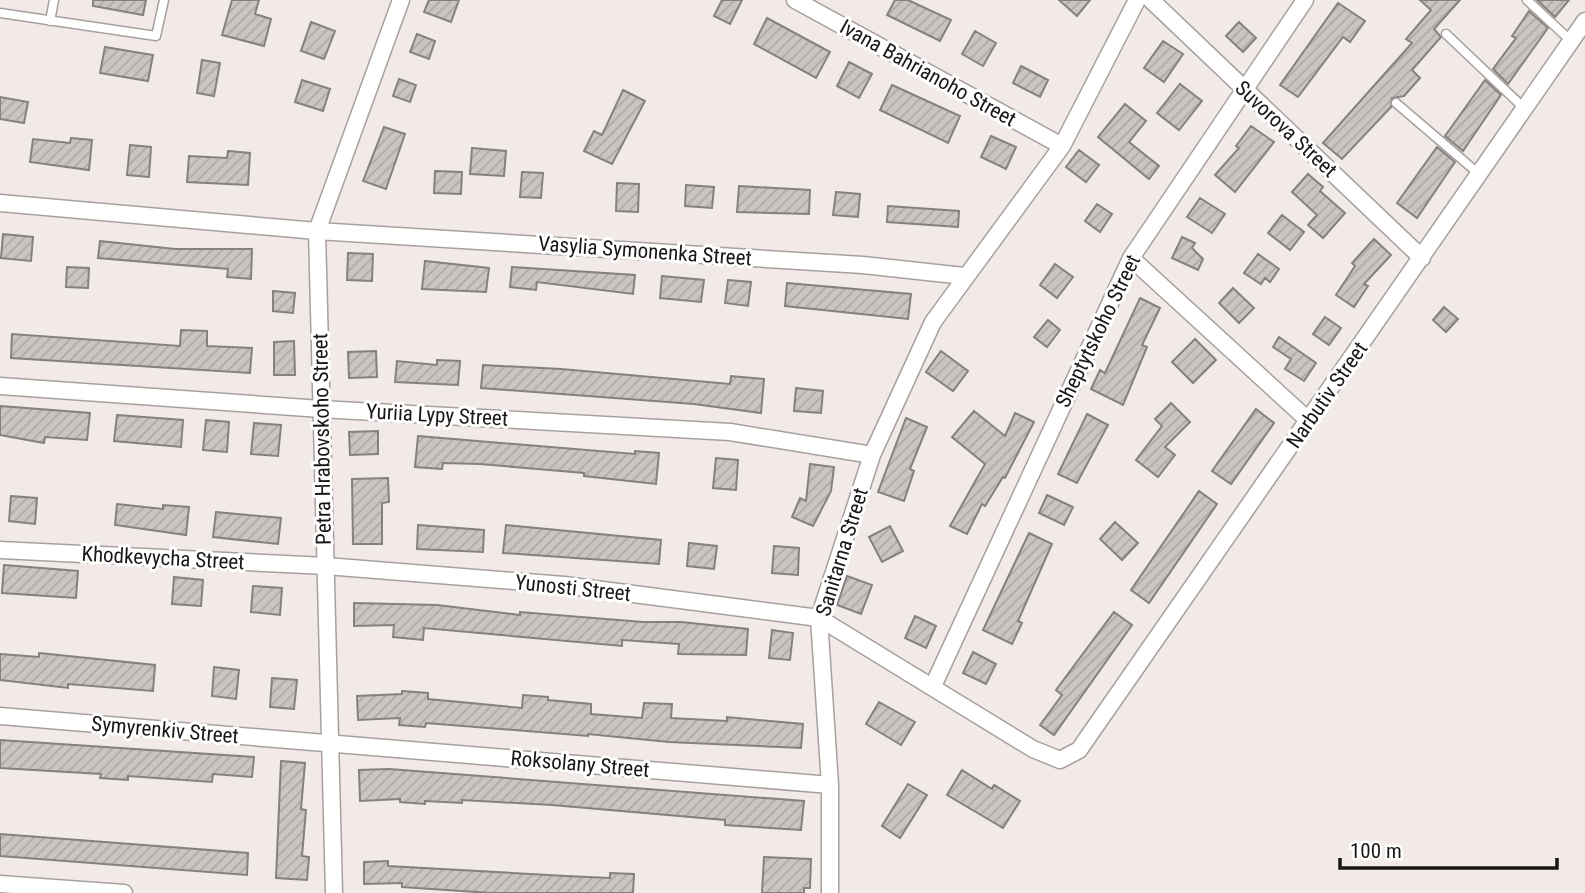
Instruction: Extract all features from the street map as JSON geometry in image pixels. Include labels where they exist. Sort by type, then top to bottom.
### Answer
[{"type":"street","name":"Petra Hrabovskoho Street","points":[[334,893],[317,231],[401,0]]},
{"type":"street","name":"Ivana Bahrianoho Street","points":[[795,0],[1062,146]]},
{"type":"street","points":[[964,276],[1062,146],[1137,0]]},
{"type":"street","name":"Suvorova Street","points":[[1151,0],[1422,258]]},
{"type":"street","name":"Sheptytskoho Street","points":[[933,686],[1131,258],[1305,0]]},
{"type":"street","name":"Narbutiv Street","points":[[933,686],[1033,749],[1060,760],[1079,750],[1585,21]]},
{"type":"street","name":"Vasylia Symonenka Street","points":[[0,203],[317,231],[863,265],[964,276]]},
{"type":"street","points":[[1131,258],[1309,421]]},
{"type":"street","name":"Sanitarna Street","points":[[830,893],[830,785],[819,618],[872,455],[933,322],[964,276]]},
{"type":"street","name":"Yuriia Lypy Street","points":[[0,386],[321,409],[730,432],[872,455]]},
{"type":"street","name":"Khodkevycha Street","points":[[0,550],[326,566]]},
{"type":"street","name":"Yunosti Street","points":[[326,566],[564,585],[819,618]]},
{"type":"street","points":[[819,618],[933,686]]},
{"type":"street","name":"Symyrenkiv Street","points":[[0,716],[330,743]]},
{"type":"street","name":"Roksolany Street","points":[[330,743],[830,785]]},
{"type":"street","points":[[0,884],[124,893]]},
{"type":"lane","points":[[50,21],[54,0]]},
{"type":"lane","points":[[0,13],[156,36],[164,0]]},
{"type":"lane","points":[[1527,0],[1570,40]]},
{"type":"lane","points":[[1446,34],[1524,108]]},
{"type":"lane","points":[[1396,103],[1479,174]]},
{"type":"building","points":[[93,0],[146,0],[143,15],[93,6]]},
{"type":"building","points":[[232,0],[259,0],[255,14],[271,19],[264,46],[222,35]]},
{"type":"building","points":[[429,0],[459,0],[451,22],[424,12]]},
{"type":"building","points":[[722,0],[742,0],[730,24],[714,16]]},
{"type":"building","points":[[895,0],[908,0],[951,20],[940,41],[887,15]]},
{"type":"building","points":[[1059,0],[1090,0],[1077,16]]},
{"type":"building","points":[[1420,0],[1460,0],[1434,29],[1441,37],[1412,70],[1420,78],[1404,96],[1392,98],[1391,107],[1342,159],[1323,143],[1412,43],[1406,39],[1431,10]]},
{"type":"building","points":[[1537,0],[1569,0],[1555,17]]},
{"type":"building","points":[[1338,3],[1365,21],[1350,42],[1343,37],[1298,97],[1280,85]]},
{"type":"building","points":[[1529,11],[1548,28],[1508,84],[1493,69],[1516,38],[1512,36]]},
{"type":"building","points":[[767,18],[830,52],[816,78],[754,44]]},
{"type":"building","points":[[311,22],[335,31],[324,59],[301,51]]},
{"type":"building","points":[[1239,22],[1256,38],[1243,52],[1226,36]]},
{"type":"building","points":[[975,31],[996,43],[983,66],[962,54]]},
{"type":"building","points":[[417,34],[435,41],[429,59],[410,52]]},
{"type":"building","points":[[1163,41],[1183,54],[1164,82],[1144,68]]},
{"type":"building","points":[[105,47],[153,55],[148,81],[100,73]]},
{"type":"building","points":[[202,60],[220,63],[214,96],[197,93]]},
{"type":"building","points":[[849,62],[872,74],[859,98],[837,86]]},
{"type":"building","points":[[1021,66],[1048,80],[1040,97],[1013,83]]},
{"type":"building","points":[[399,79],[416,85],[410,102],[393,96]]},
{"type":"building","points":[[302,80],[330,89],[323,111],[295,102]]},
{"type":"building","points":[[1485,80],[1501,95],[1463,151],[1445,136]]},
{"type":"building","points":[[1180,84],[1202,101],[1179,130],[1157,113]]},
{"type":"building","points":[[892,85],[960,116],[948,143],[880,110]]},
{"type":"building","points":[[623,90],[645,101],[612,164],[584,151],[594,131],[602,135]]},
{"type":"building","points":[[0,97],[28,102],[24,123],[0,119]]},
{"type":"building","points":[[1125,104],[1146,121],[1129,142],[1159,166],[1149,179],[1098,137]]},
{"type":"building","points":[[1251,126],[1274,142],[1235,192],[1215,175],[1239,148],[1236,146]]},
{"type":"building","points":[[384,127],[405,134],[386,189],[363,181]]},
{"type":"building","points":[[991,136],[1016,147],[1006,169],[981,157]]},
{"type":"building","points":[[71,138],[92,140],[89,170],[30,162],[33,139],[70,143]]},
{"type":"building","points":[[130,145],[151,147],[149,177],[127,175]]},
{"type":"building","points":[[1437,147],[1455,162],[1417,218],[1397,203]]},
{"type":"building","points":[[472,148],[506,151],[504,176],[470,174]]},
{"type":"building","points":[[1079,150],[1099,165],[1086,182],[1066,167]]},
{"type":"building","points":[[228,151],[250,153],[248,185],[187,182],[189,156],[227,158]]},
{"type":"building","points":[[435,171],[462,172],[461,194],[434,193]]},
{"type":"building","points":[[522,172],[543,173],[541,198],[520,197]]},
{"type":"building","points":[[1308,174],[1323,187],[1320,191],[1345,213],[1323,238],[1308,225],[1317,215],[1292,192]]},
{"type":"building","points":[[617,183],[639,184],[638,212],[616,211]]},
{"type":"building","points":[[686,185],[714,187],[712,208],[685,206]]},
{"type":"building","points":[[739,186],[810,190],[809,214],[737,212]]},
{"type":"building","points":[[836,192],[860,194],[858,217],[833,215]]},
{"type":"building","points":[[1200,198],[1225,214],[1212,233],[1187,217]]},
{"type":"building","points":[[1097,204],[1112,214],[1100,232],[1085,221]]},
{"type":"building","points":[[888,206],[959,211],[958,227],[887,222]]},
{"type":"building","points":[[1282,215],[1304,232],[1290,250],[1268,233]]},
{"type":"building","points":[[3,234],[33,237],[31,261],[1,258]]},
{"type":"building","points":[[1182,237],[1195,243],[1192,248],[1203,259],[1198,270],[1172,258]]},
{"type":"building","points":[[1374,239],[1391,255],[1364,284],[1368,286],[1354,307],[1336,295],[1355,266],[1352,263]]},
{"type":"building","points":[[100,241],[175,249],[252,249],[251,279],[227,277],[228,269],[98,258]]},
{"type":"building","points":[[348,253],[373,254],[372,281],[347,280]]},
{"type":"building","points":[[1258,254],[1279,269],[1270,282],[1265,278],[1261,284],[1244,273]]},
{"type":"building","points":[[425,261],[489,268],[486,292],[422,289]]},
{"type":"building","points":[[1055,264],[1073,277],[1057,298],[1040,285]]},
{"type":"building","points":[[67,267],[89,268],[88,288],[66,287]]},
{"type":"building","points":[[512,267],[635,275],[633,294],[537,282],[536,290],[510,287]]},
{"type":"building","points":[[662,276],[704,280],[701,302],[660,298]]},
{"type":"building","points":[[728,280],[751,282],[748,306],[725,303]]},
{"type":"building","points":[[787,283],[911,294],[908,319],[785,306]]},
{"type":"building","points":[[1233,288],[1254,308],[1239,323],[1219,303]]},
{"type":"building","points":[[273,291],[295,293],[293,313],[273,311]]},
{"type":"building","points":[[1140,298],[1160,308],[1142,345],[1147,347],[1123,405],[1091,389],[1100,370],[1105,373]]},
{"type":"building","points":[[1444,307],[1458,319],[1446,332],[1433,320]]},
{"type":"building","points":[[1325,317],[1341,328],[1329,345],[1313,334]]},
{"type":"building","points":[[1048,320],[1060,330],[1047,347],[1034,337]]},
{"type":"building","points":[[181,330],[207,331],[207,346],[252,348],[250,373],[11,358],[12,334],[180,346]]},
{"type":"building","points":[[1279,337],[1316,363],[1304,381],[1285,369],[1291,359],[1273,347]]},
{"type":"building","points":[[1195,339],[1216,360],[1193,383],[1172,362]]},
{"type":"building","points":[[294,341],[295,375],[274,375],[274,342]]},
{"type":"building","points":[[376,351],[377,377],[349,378],[348,352]]},
{"type":"building","points":[[941,351],[968,371],[953,391],[926,372]]},
{"type":"building","points":[[437,360],[460,361],[458,385],[395,382],[397,361],[437,365]]},
{"type":"building","points":[[483,365],[730,384],[731,376],[764,379],[761,413],[694,404],[481,388]]},
{"type":"building","points":[[796,388],[823,391],[821,413],[794,411]]},
{"type":"building","points":[[1171,403],[1190,422],[1165,447],[1175,455],[1158,477],[1136,460],[1162,426],[1155,419]]},
{"type":"building","points":[[0,406],[90,413],[87,440],[45,437],[44,443],[0,435]]},
{"type":"building","points":[[1256,409],[1274,423],[1231,484],[1212,471]]},
{"type":"building","points":[[974,411],[1005,436],[1015,413],[1034,422],[1005,478],[1003,477],[985,506],[982,504],[967,534],[950,526],[985,464],[952,437]]},
{"type":"building","points":[[1087,414],[1108,425],[1077,483],[1058,474]]},
{"type":"building","points":[[117,415],[183,420],[181,447],[114,441]]},
{"type":"building","points":[[906,418],[927,427],[910,469],[914,471],[904,501],[878,492]]},
{"type":"building","points":[[206,420],[229,422],[227,452],[203,450]]},
{"type":"building","points":[[254,423],[281,425],[278,456],[251,454]]},
{"type":"building","points":[[378,431],[378,454],[350,455],[349,432]]},
{"type":"building","points":[[418,436],[635,454],[635,451],[659,453],[656,484],[584,476],[584,473],[480,464],[443,463],[442,469],[415,467]]},
{"type":"building","points":[[716,458],[738,460],[736,490],[713,488]]},
{"type":"building","points":[[810,464],[834,467],[831,491],[813,526],[792,517],[800,498],[806,501]]},
{"type":"building","points":[[388,478],[389,502],[382,503],[382,544],[353,544],[352,479]]},
{"type":"building","points":[[1199,491],[1217,504],[1149,603],[1131,590]]},
{"type":"building","points":[[1047,495],[1073,507],[1064,525],[1039,513]]},
{"type":"building","points":[[11,496],[37,498],[35,524],[9,521]]},
{"type":"building","points":[[117,504],[163,509],[163,505],[189,507],[186,535],[115,525]]},
{"type":"building","points":[[216,512],[281,518],[278,544],[213,537]]},
{"type":"building","points":[[1115,522],[1138,543],[1122,560],[1100,539]]},
{"type":"building","points":[[418,525],[484,530],[483,552],[417,549]]},
{"type":"building","points":[[506,525],[661,540],[659,564],[503,553]]},
{"type":"building","points":[[890,526],[903,551],[882,562],[869,537]]},
{"type":"building","points":[[1029,533],[1052,544],[1018,621],[1022,623],[1012,644],[983,630]]},
{"type":"building","points":[[689,543],[717,546],[714,569],[687,566]]},
{"type":"building","points":[[774,546],[799,548],[798,575],[772,573]]},
{"type":"building","points":[[4,565],[78,571],[76,598],[2,593]]},
{"type":"building","points":[[847,576],[872,585],[861,614],[837,605]]},
{"type":"building","points":[[174,577],[203,580],[201,606],[172,604]]},
{"type":"building","points":[[253,586],[282,588],[280,615],[251,612]]},
{"type":"building","points":[[354,603],[437,605],[520,615],[520,612],[748,629],[746,655],[678,654],[679,644],[622,640],[622,646],[424,628],[423,640],[393,637],[394,625],[354,626]]},
{"type":"building","points":[[1114,612],[1132,625],[1054,735],[1040,725],[1062,695],[1056,690]]},
{"type":"building","points":[[915,616],[936,626],[926,648],[905,638]]},
{"type":"building","points":[[772,630],[793,633],[790,660],[769,658]]},
{"type":"building","points":[[973,652],[996,664],[986,684],[963,673]]},
{"type":"building","points":[[39,653],[155,665],[153,691],[68,684],[68,688],[0,680],[0,654],[39,657]]},
{"type":"building","points":[[214,667],[239,670],[236,699],[212,696]]},
{"type":"building","points":[[272,678],[297,680],[294,709],[270,707]]},
{"type":"building","points":[[402,691],[428,693],[428,699],[522,708],[523,695],[548,697],[548,700],[591,704],[591,714],[642,718],[644,703],[672,704],[671,718],[727,721],[727,717],[803,724],[801,748],[669,742],[426,723],[425,727],[399,725],[400,718],[358,720],[357,696],[402,694]]},
{"type":"building","points":[[879,702],[915,722],[901,745],[866,724]]},
{"type":"building","points":[[0,740],[254,757],[252,777],[213,774],[212,782],[128,776],[128,780],[100,778],[101,774],[0,768]]},
{"type":"building","points":[[281,761],[305,763],[301,809],[306,810],[302,856],[309,857],[307,880],[276,878]]},
{"type":"building","points":[[389,769],[804,801],[801,830],[725,825],[725,820],[552,805],[462,800],[462,803],[425,801],[425,804],[400,802],[400,799],[360,801],[359,770]]},
{"type":"building","points":[[962,770],[992,789],[994,785],[1020,801],[1003,828],[947,795]]},
{"type":"building","points":[[908,784],[927,795],[900,838],[882,826]]},
{"type":"building","points":[[0,834],[248,853],[247,875],[0,856]]},
{"type":"building","points":[[764,857],[811,859],[810,888],[804,888],[804,893],[762,893]]},
{"type":"building","points":[[388,861],[388,866],[566,876],[610,878],[610,873],[634,874],[633,893],[491,893],[402,887],[402,883],[364,884],[364,862]]}]
